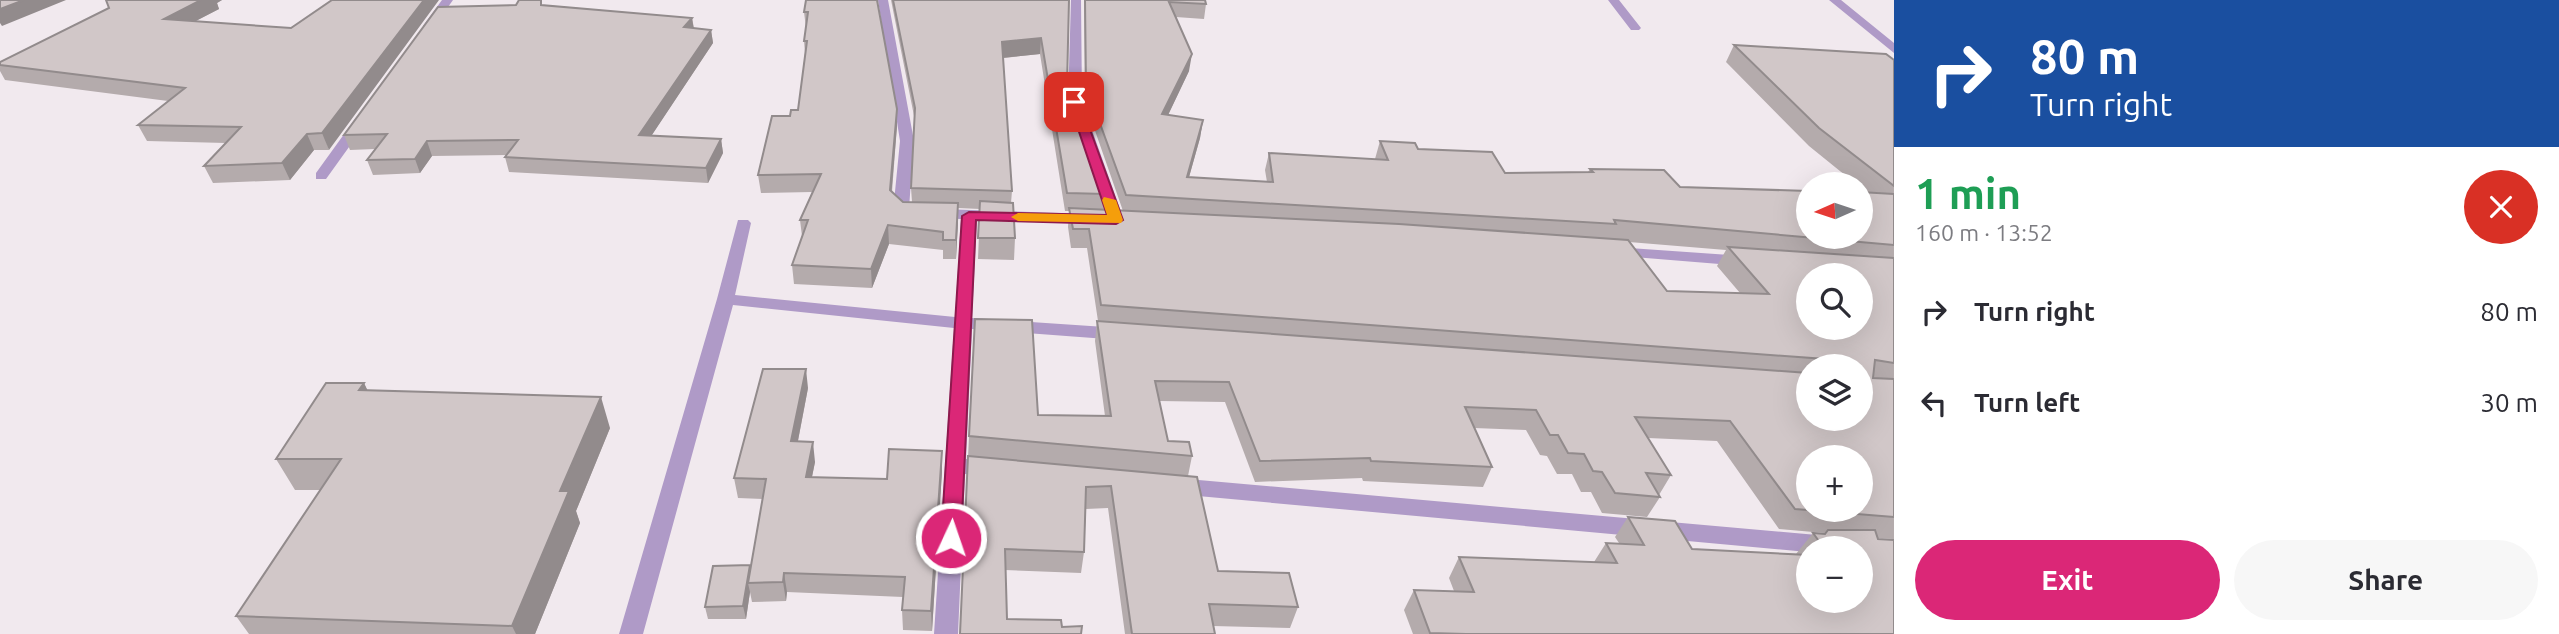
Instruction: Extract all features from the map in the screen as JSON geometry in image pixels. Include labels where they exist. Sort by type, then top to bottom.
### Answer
[{"type":"street","points":[[424,33],[448,0]]},
{"type":"street","points":[[883,0],[885,26],[908,143],[901,212],[1123,220],[1074,102],[1076,0]]},
{"type":"street","points":[[1613,0],[1635,28]]},
{"type":"street","points":[[1834,0],[1894,49]]},
{"type":"street","points":[[321,176],[368,110]]},
{"type":"street","points":[[946,634],[969,216]]},
{"type":"street","points":[[631,634],[726,299],[743,223]]},
{"type":"street","points":[[1600,251],[1761,262]]},
{"type":"street","points":[[726,299],[963,323],[1143,336]]},
{"type":"street","points":[[955,466],[1010,471]]},
{"type":"street","points":[[1149,483],[1796,542]]},
{"type":"building","points":[[0,0],[24,0],[0,9]]},
{"type":"building","points":[[106,0],[201,0],[164,19],[291,28],[332,0],[424,0],[322,133],[307,134],[282,163],[204,166],[241,127],[138,125],[185,88],[0,65],[0,62],[109,8]]},
{"type":"building","points":[[519,0],[541,0],[541,5],[692,18],[684,27],[711,30],[639,135],[721,139],[706,168],[505,157],[518,140],[427,141],[415,159],[367,160],[387,134],[344,135],[438,7],[516,5]]},
{"type":"building","points":[[806,0],[877,0],[897,109],[890,190],[903,202],[958,203],[956,240],[943,240],[943,232],[888,225],[871,269],[792,265],[808,220],[800,220],[821,174],[758,175],[772,116],[790,116],[791,110],[798,110],[807,41],[804,41],[808,12],[804,12]]},
{"type":"building","points":[[893,0],[1069,0],[1067,85],[1105,194],[1067,193],[1041,38],[1002,42],[1012,191],[911,188],[915,108]]},
{"type":"building","points":[[1085,0],[1205,0],[1206,4],[1169,2],[1192,54],[1162,114],[1203,120],[1187,177],[1273,182],[1269,153],[1388,160],[1380,141],[1415,143],[1418,149],[1492,152],[1505,173],[1593,172],[1590,169],[1664,170],[1680,187],[1796,191],[1796,236],[1614,220],[1616,224],[1126,195],[1086,85]]},
{"type":"building","points":[[1734,45],[1886,54],[1894,60],[1894,186],[1819,128]]},
{"type":"building","points":[[1873,193],[1894,194],[1894,245],[1873,243]]},
{"type":"building","points":[[980,201],[1013,203],[1015,238],[978,238]]},
{"type":"building","points":[[1069,208],[1399,224],[1628,240],[1667,291],[1769,294],[1728,247],[1894,258],[1894,363],[1875,360],[1873,378],[1873,354],[1796,354],[1796,357],[1101,305],[1089,229],[1073,229]]},
{"type":"building","points":[[975,319],[1032,320],[1038,415],[1111,416],[1097,321],[1796,372],[1796,431],[1873,431],[1873,378],[1894,379],[1894,517],[1873,515],[1873,445],[1796,445],[1795,509],[1730,421],[1635,417],[1671,475],[1646,473],[1660,497],[1615,493],[1602,472],[1593,471],[1584,454],[1568,453],[1558,435],[1550,435],[1536,410],[1465,407],[1492,467],[1371,461],[1370,458],[1260,461],[1229,382],[1155,381],[1168,441],[1189,442],[1192,456],[969,436]]},
{"type":"building","points":[[763,369],[806,369],[791,441],[813,442],[806,477],[887,479],[889,449],[942,451],[931,611],[902,610],[905,577],[784,573],[783,582],[748,583],[766,479],[734,478]]},
{"type":"building","points":[[326,383],[364,383],[359,390],[601,397],[560,491],[569,491],[512,626],[236,616],[341,459],[276,459]]},
{"type":"building","points":[[968,456],[1197,477],[1218,571],[1289,573],[1298,607],[1209,604],[1215,634],[1132,634],[1111,486],[1086,487],[1084,552],[1005,549],[1007,619],[1061,620],[1062,627],[1082,626],[1081,634],[960,634]]},
{"type":"building","points":[[1628,517],[1675,521],[1692,549],[1796,554],[1796,613],[1873,613],[1873,536],[1815,536],[1813,533],[1825,534],[1828,530],[1875,530],[1878,539],[1894,540],[1894,634],[1430,633],[1414,590],[1474,592],[1459,557],[1617,563],[1606,543],[1644,545]]},
{"type":"building","points":[[750,565],[743,606],[705,607],[713,566]]},
{"type":"slow traffic","points":[[1018,217],[1116,220],[1109,200]]},
{"type":"route","points":[[951,538],[969,216],[1116,220],[1074,102]]}]
